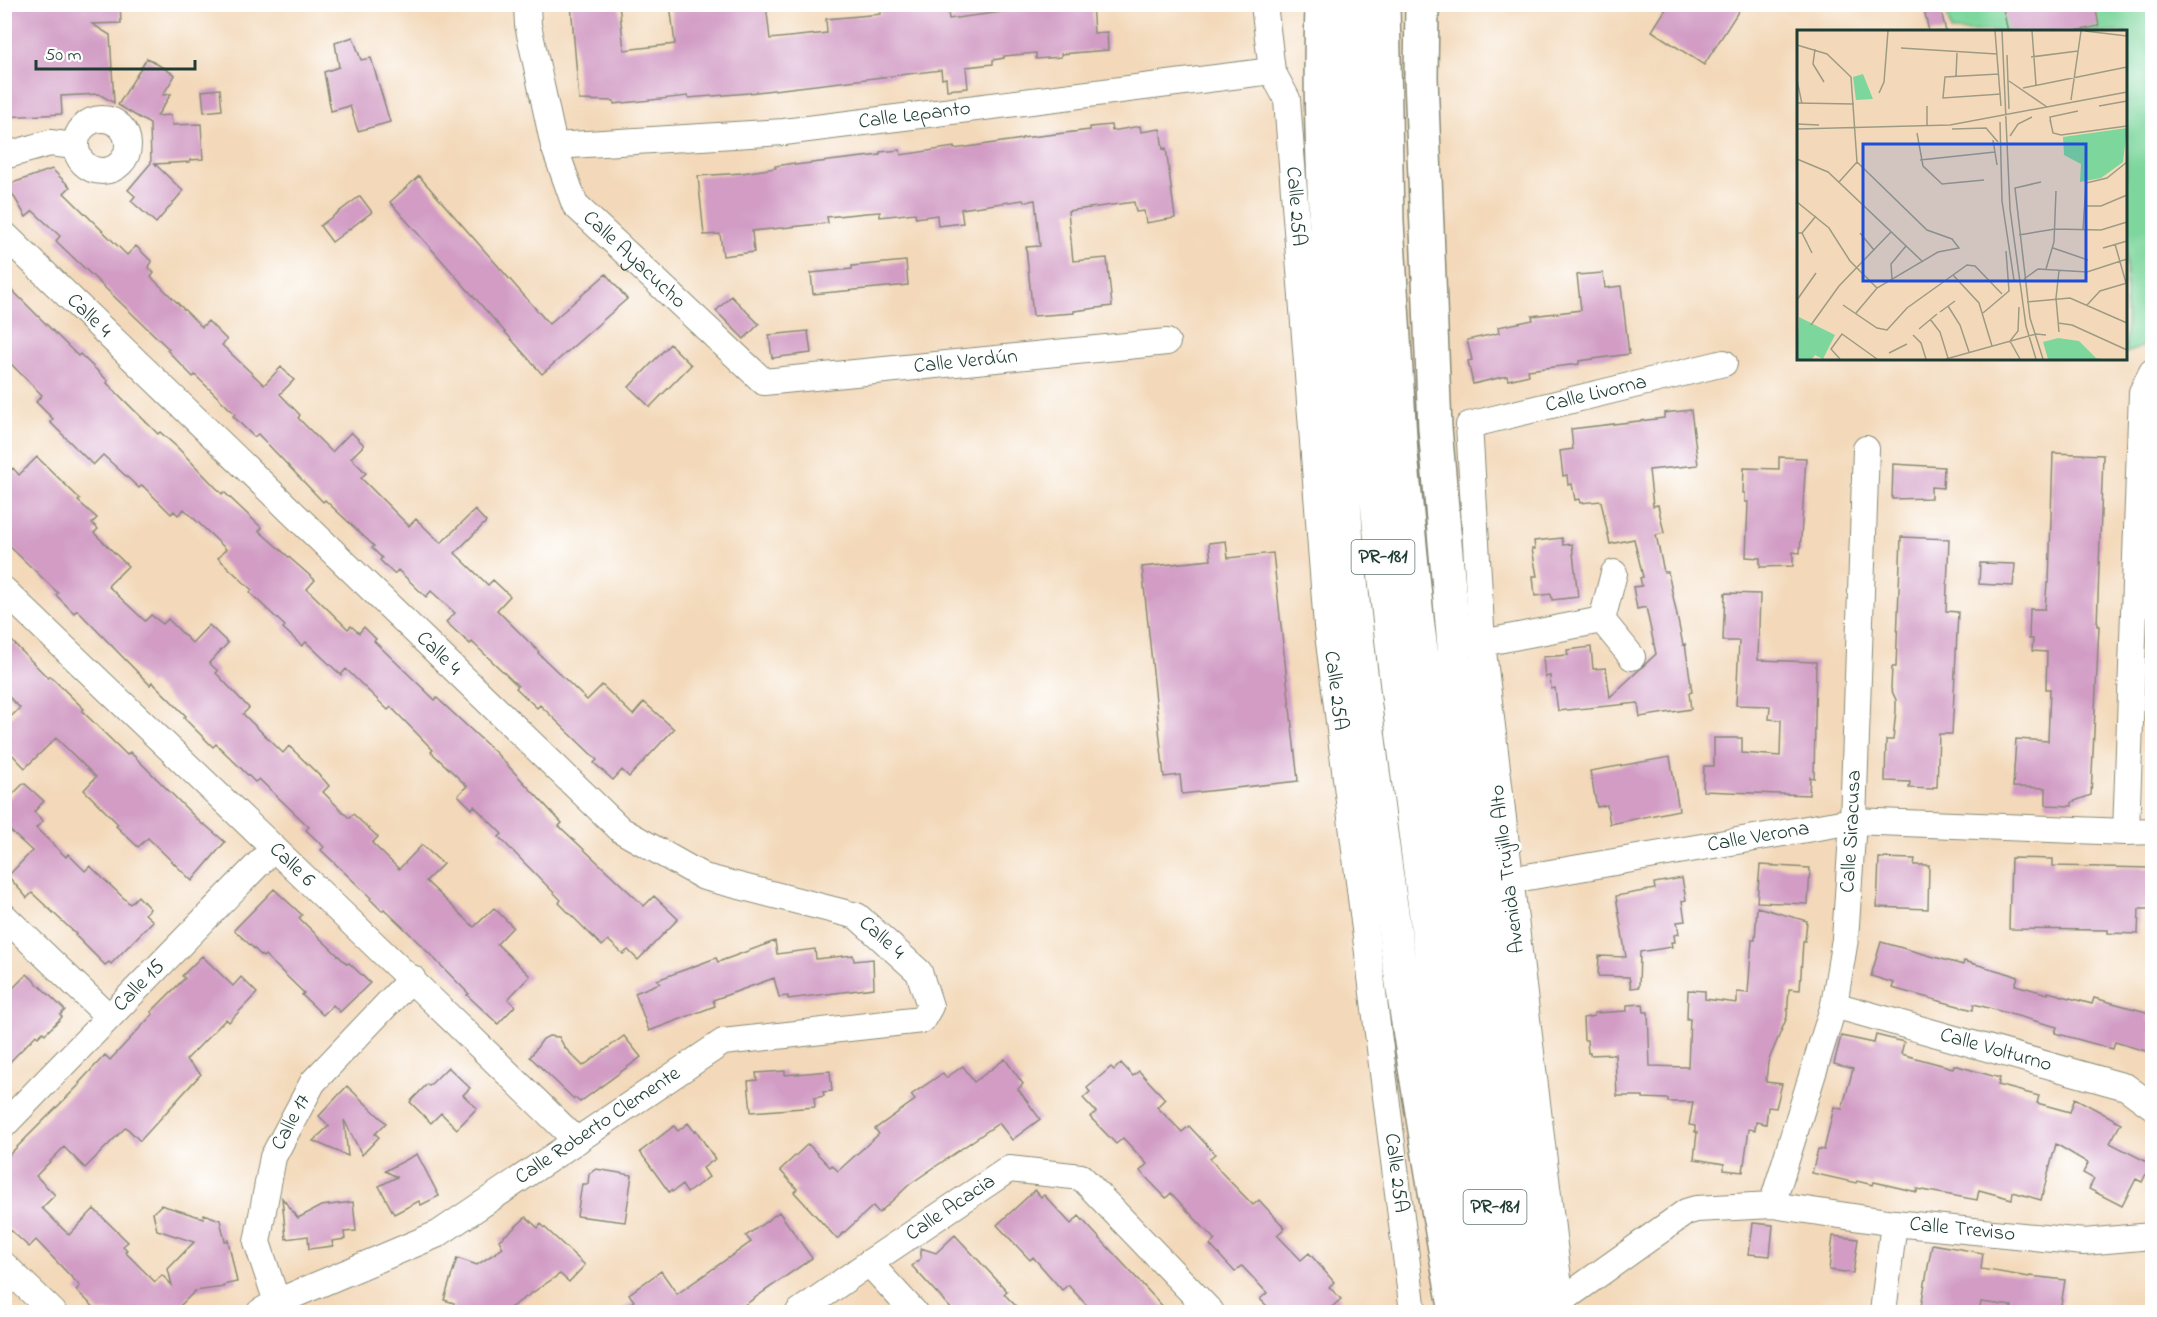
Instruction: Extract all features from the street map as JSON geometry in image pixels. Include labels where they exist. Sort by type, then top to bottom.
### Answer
[{"type":"highway","points":[[1310,4],[1313,41],[1320,77]]},
{"type":"highway","points":[[1322,4],[1320,77],[1330,296],[1348,550],[1369,741],[1400,959],[1456,1312]]},
{"type":"highway","name":"PR-181","points":[[1353,4],[1355,151],[1372,456],[1393,661],[1426,917],[1511,1312]]},
{"type":"highway","name":"PR-181","points":[[1383,4],[1387,223],[1401,454],[1466,1104],[1479,1312]]},
{"type":"highway","points":[[1422,4],[1421,78],[1435,428],[1455,657],[1484,883],[1552,1309]]},
{"type":"street","name":"Calle Ayacucho","points":[[527,4],[528,25],[554,146],[575,205],[764,382]]},
{"type":"street","points":[[1263,4],[1272,71]]},
{"type":"street","name":"Calle Lepanto","points":[[554,146],[784,132],[1272,71]]},
{"type":"street","name":"Calle 25A","points":[[1272,71],[1287,99],[1327,626],[1413,1312]]},
{"type":"street","points":[[4,156],[50,143],[75,146]]},
{"type":"street","name":"Calle 4","points":[[4,234],[621,830],[704,877],[857,916],[919,972],[924,986]]},
{"type":"street","name":"Calle Verdún","points":[[764,382],[1167,342]]},
{"type":"street","name":"Calle Livorna","points":[[1468,425],[1724,363]]},
{"type":"street","points":[[2126,832],[2144,599],[2147,382]]},
{"type":"street","name":"Avenida Trujillo Alto","points":[[1468,425],[1482,643],[1510,880],[1552,1309]]},
{"type":"street","name":"Calle Siracusa","points":[[1772,1205],[1834,1005],[1845,939],[1853,821],[1866,449]]},
{"type":"street","points":[[1602,620],[1614,573]]},
{"type":"street","name":"Calle 6","points":[[4,590],[273,849],[412,978],[577,1141]]},
{"type":"street","points":[[1482,643],[1602,620]]},
{"type":"street","points":[[1602,620],[1632,657]]},
{"type":"street","name":"Calle Verona","points":[[1510,880],[1853,821],[2126,832],[2152,831]]},
{"type":"street","name":"Calle 15","points":[[4,1125],[273,849]]},
{"type":"street","points":[[4,916],[109,1017]]},
{"type":"street","name":"Calle 17","points":[[268,1307],[257,1242],[273,1157],[313,1082],[412,978]]},
{"type":"street","name":"Calle Roberto Clemente","points":[[268,1307],[438,1234],[723,1042],[922,1020],[930,1006],[924,986]]},
{"type":"street","name":"Calle Volturno","points":[[1834,1005],[2126,1087],[2152,1106]]},
{"type":"street","name":"Calle Acacia","points":[[799,1312],[1008,1169],[1081,1177],[1211,1312]]},
{"type":"street","name":"Calle Treviso","points":[[1552,1309],[1686,1212],[1696,1209],[1772,1205],[1894,1222],[2084,1242],[2152,1236]]},
{"type":"street","points":[[1883,1312],[1894,1222]]},
{"type":"street","points":[[868,1263],[914,1312]]},
{"type":"street","points":[[4,1264],[53,1312]]},
{"type":"green space","points":[[1945,5],[2152,5],[2152,343],[2127,353],[2127,30],[1951,30]]},
{"type":"building","points":[[4,4],[120,4],[121,23],[92,24],[110,35],[114,103],[99,94],[61,96],[62,114],[4,117]]},
{"type":"building","points":[[571,4],[619,4],[624,50],[675,44],[670,4],[766,4],[770,39],[827,33],[826,19],[881,14],[880,4],[947,4],[949,19],[1062,4],[1092,4],[1094,33],[1107,32],[1108,50],[1061,54],[1061,57],[1036,59],[1036,53],[1004,56],[1004,58],[993,60],[993,64],[966,67],[968,88],[947,90],[946,78],[942,79],[941,70],[749,93],[688,98],[688,96],[614,104],[614,101],[579,100]]},
{"type":"building","points":[[1669,4],[1743,4],[1704,65],[1652,31]]},
{"type":"building","points":[[2002,4],[2095,4],[2099,26],[2080,30],[2008,30]]},
{"type":"building","points":[[1940,6],[1946,30],[1929,30],[1924,9]]},
{"type":"building","points":[[353,37],[361,60],[371,58],[390,122],[358,131],[350,106],[331,111],[324,72],[339,67],[335,43]]},
{"type":"building","points":[[147,58],[175,75],[163,95],[171,94],[157,116],[171,115],[172,125],[201,124],[203,159],[155,164],[183,191],[156,223],[131,201],[135,196],[128,190],[151,163],[150,124],[118,105]]},
{"type":"building","points":[[220,89],[222,110],[204,112],[202,91]]},
{"type":"building","points":[[1111,125],[1112,131],[1140,126],[1141,132],[1160,129],[1163,149],[1166,148],[1175,218],[1146,223],[1144,211],[1136,212],[1134,202],[1068,211],[1073,261],[1107,258],[1112,306],[1074,311],[1074,313],[1033,316],[1026,247],[1040,246],[1035,200],[961,209],[963,223],[938,226],[937,215],[916,218],[915,213],[880,217],[880,212],[827,217],[828,223],[752,231],[754,252],[723,256],[720,234],[704,235],[698,176],[742,173],[794,163],[795,165],[880,155],[880,152],[900,150],[901,155],[954,147],[954,149]]},
{"type":"building","points":[[52,169],[70,187],[64,193],[127,255],[136,246],[152,262],[148,267],[154,273],[151,277],[202,327],[208,321],[227,340],[222,345],[264,385],[281,367],[294,380],[280,394],[300,415],[298,418],[332,452],[351,432],[364,445],[351,458],[366,473],[361,478],[409,526],[416,519],[441,543],[475,510],[486,522],[455,553],[488,585],[493,580],[510,596],[497,610],[587,700],[602,685],[633,715],[644,702],[674,729],[629,777],[622,770],[613,780],[594,763],[597,760],[540,705],[537,708],[516,688],[518,686],[472,642],[470,644],[446,622],[455,613],[431,591],[426,597],[398,570],[394,574],[380,560],[382,558],[372,548],[374,546],[325,500],[323,502],[258,434],[254,437],[233,416],[235,414],[195,375],[193,377],[167,350],[169,349],[56,241],[60,236],[33,211],[26,217],[7,185]]},
{"type":"building","points":[[419,176],[549,324],[606,274],[627,299],[542,374],[390,202]]},
{"type":"building","points":[[360,196],[372,212],[332,242],[320,226]]},
{"type":"building","points":[[906,261],[908,285],[813,294],[811,273],[852,269],[852,266]]},
{"type":"building","points":[[1603,273],[1605,288],[1621,286],[1629,354],[1579,361],[1579,364],[1528,370],[1529,375],[1508,380],[1507,376],[1473,384],[1468,361],[1472,360],[1467,340],[1499,333],[1498,327],[1533,320],[1532,316],[1581,310],[1577,275]]},
{"type":"building","points":[[4,282],[78,356],[80,354],[108,381],[107,383],[158,434],[160,432],[177,447],[222,494],[224,492],[262,528],[259,531],[315,580],[307,589],[348,629],[351,626],[359,633],[364,627],[376,639],[374,641],[435,700],[437,698],[495,752],[562,823],[559,826],[644,906],[654,896],[678,919],[638,960],[628,950],[623,954],[608,940],[602,946],[499,837],[502,834],[474,806],[472,809],[458,795],[467,786],[431,752],[433,750],[391,707],[388,710],[346,669],[341,675],[306,642],[302,646],[283,628],[285,626],[250,593],[252,590],[218,558],[226,549],[184,509],[178,515],[174,511],[171,514],[142,485],[139,488],[103,455],[93,465],[50,422],[53,419],[36,402],[42,395],[9,362],[4,362]]},
{"type":"building","points":[[731,296],[759,324],[744,339],[716,311]]},
{"type":"building","points":[[808,331],[811,353],[772,358],[769,335]]},
{"type":"building","points":[[670,344],[691,365],[650,407],[629,387]]},
{"type":"building","points":[[1691,410],[1698,465],[1649,470],[1653,506],[1658,505],[1664,533],[1656,535],[1664,572],[1668,572],[1683,645],[1685,644],[1692,692],[1689,693],[1691,709],[1640,717],[1638,703],[1558,711],[1555,688],[1551,689],[1550,676],[1545,677],[1543,657],[1568,655],[1567,650],[1591,647],[1593,669],[1606,668],[1610,697],[1656,654],[1646,607],[1637,609],[1633,587],[1642,586],[1640,578],[1643,577],[1634,539],[1610,544],[1601,501],[1580,503],[1579,499],[1575,500],[1572,484],[1568,485],[1567,475],[1563,476],[1560,451],[1573,449],[1571,429],[1664,418],[1664,413]]},
{"type":"building","points":[[2053,453],[2103,455],[2097,626],[2099,626],[2091,795],[2072,802],[2072,806],[2046,805],[2046,788],[2013,787],[2016,739],[2048,741],[2050,689],[2046,689],[2047,652],[2032,651],[2033,639],[2029,639],[2030,609],[2045,609],[2047,583],[2049,583]]},
{"type":"building","points":[[37,457],[97,518],[92,523],[98,529],[94,533],[128,566],[108,586],[145,621],[151,615],[163,624],[168,619],[192,643],[209,625],[228,643],[209,663],[249,708],[243,714],[283,753],[289,746],[325,781],[329,786],[323,792],[349,818],[353,814],[378,837],[372,843],[399,869],[422,845],[443,864],[426,881],[474,927],[494,908],[513,927],[497,944],[530,976],[508,999],[515,1006],[498,1024],[467,995],[469,994],[408,932],[384,909],[382,911],[321,850],[324,847],[306,830],[309,827],[259,779],[255,782],[216,744],[213,747],[152,682],[150,685],[77,610],[74,613],[56,595],[58,593],[4,541],[4,477],[13,468],[19,475]]},
{"type":"building","points":[[1779,457],[1806,458],[1800,553],[1793,552],[1793,566],[1760,567],[1760,558],[1746,557],[1748,502],[1745,502],[1745,493],[1743,493],[1744,468],[1779,469]]},
{"type":"building","points":[[1893,464],[1944,467],[1943,488],[1931,487],[1931,498],[1892,499]]},
{"type":"building","points":[[1901,537],[1949,539],[1946,611],[1958,612],[1952,734],[1939,734],[1937,787],[1933,789],[1909,788],[1910,782],[1885,781],[1886,740],[1893,740],[1896,710],[1896,700],[1891,689],[1892,667],[1896,667]]},
{"type":"building","points":[[1562,538],[1563,545],[1572,544],[1578,597],[1552,600],[1551,594],[1535,596],[1533,576],[1537,576],[1532,549],[1535,549],[1534,541]]},
{"type":"building","points":[[1226,541],[1228,558],[1273,553],[1298,781],[1182,794],[1180,775],[1164,777],[1142,567],[1211,560],[1209,543]]},
{"type":"building","points":[[1980,563],[2015,564],[2013,586],[1979,584]]},
{"type":"building","points":[[1725,593],[1760,594],[1758,660],[1816,662],[1814,778],[1810,777],[1809,795],[1703,791],[1704,766],[1714,766],[1714,738],[1742,738],[1742,753],[1780,756],[1781,720],[1769,719],[1770,706],[1736,705],[1739,641],[1723,641]]},
{"type":"building","points":[[4,633],[48,678],[50,676],[84,709],[82,711],[127,755],[130,752],[203,825],[225,842],[192,881],[148,838],[138,847],[116,826],[118,824],[84,790],[96,777],[56,738],[25,768],[4,746],[4,723],[20,708],[4,692]]},
{"type":"building","points":[[1670,757],[1679,810],[1610,824],[1607,805],[1597,807],[1590,771]]},
{"type":"building","points":[[24,783],[44,801],[34,812],[43,821],[36,828],[66,857],[68,854],[85,871],[90,866],[130,904],[138,896],[150,909],[145,914],[153,921],[111,964],[109,962],[105,965],[32,893],[27,898],[8,876],[32,851],[4,825],[4,803]]},
{"type":"building","points":[[1879,858],[1915,859],[1914,865],[1929,865],[1928,909],[1877,907]]},
{"type":"building","points":[[2011,858],[2053,859],[2053,866],[2152,868],[2152,909],[2139,909],[2138,934],[2108,933],[2108,930],[2009,929]]},
{"type":"building","points":[[1760,865],[1810,868],[1808,904],[1757,902]]},
{"type":"building","points":[[1682,878],[1686,900],[1682,901],[1685,921],[1677,922],[1679,934],[1674,935],[1675,942],[1671,942],[1672,947],[1640,952],[1639,987],[1631,988],[1629,977],[1598,976],[1599,956],[1626,957],[1616,896],[1655,889],[1654,883]]},
{"type":"building","points":[[274,889],[302,915],[299,918],[370,983],[340,1012],[333,1005],[323,1015],[265,955],[263,957],[234,930]]},
{"type":"building","points":[[1757,907],[1807,921],[1805,941],[1803,941],[1800,990],[1789,989],[1787,1017],[1768,1062],[1766,1082],[1782,1084],[1776,1108],[1768,1107],[1766,1124],[1756,1122],[1755,1130],[1749,1129],[1743,1172],[1724,1170],[1724,1164],[1694,1159],[1697,1132],[1695,1132],[1695,1126],[1689,1125],[1693,1102],[1668,1102],[1668,1099],[1643,1098],[1643,1096],[1617,1096],[1615,1054],[1590,1055],[1588,1053],[1587,1040],[1584,1040],[1583,1018],[1594,1016],[1594,1013],[1627,1011],[1627,1005],[1643,1004],[1644,1012],[1648,1012],[1650,1066],[1688,1067],[1690,1019],[1687,1019],[1688,990],[1705,991],[1705,999],[1737,1003],[1737,992],[1748,993]]},
{"type":"building","points":[[775,941],[777,954],[815,949],[816,959],[853,955],[854,961],[873,959],[874,988],[788,999],[788,996],[779,997],[774,978],[713,1000],[715,1006],[649,1031],[635,993],[660,983],[657,980],[716,958],[718,962]]},
{"type":"building","points":[[1881,942],[1963,965],[1964,961],[2010,974],[2018,977],[2015,985],[2048,994],[2048,992],[2092,1004],[2094,998],[2150,1013],[2148,1021],[2152,1022],[2152,1053],[2115,1042],[2113,1049],[2055,1033],[2057,1027],[1974,1004],[1973,1010],[1892,988],[1894,983],[1871,976]]},
{"type":"building","points":[[202,956],[233,986],[241,977],[257,993],[229,1022],[226,1019],[186,1060],[201,1074],[140,1141],[126,1127],[85,1168],[64,1147],[36,1176],[55,1195],[42,1208],[69,1235],[94,1209],[128,1242],[123,1246],[127,1250],[125,1252],[155,1282],[162,1275],[172,1285],[168,1269],[194,1242],[157,1230],[153,1213],[161,1205],[203,1218],[204,1214],[220,1220],[225,1241],[228,1240],[237,1282],[223,1285],[224,1287],[195,1291],[174,1312],[99,1312],[76,1290],[80,1286],[36,1240],[29,1247],[4,1224],[4,1160],[80,1084],[105,1055],[110,1060],[153,1014],[151,1012],[185,978],[182,976]]},
{"type":"building","points":[[27,974],[65,1010],[60,1015],[62,1017],[45,1034],[43,1032],[38,1037],[36,1035],[4,1068],[4,997]]},
{"type":"building","points":[[1876,1035],[1904,1042],[1901,1054],[2000,1078],[1998,1085],[2039,1096],[2037,1103],[2070,1112],[2075,1098],[2121,1123],[2110,1143],[2151,1164],[2142,1182],[2136,1179],[2122,1206],[2089,1189],[2094,1179],[2083,1173],[2088,1163],[2056,1144],[2041,1200],[2013,1192],[2012,1199],[1979,1190],[1977,1200],[1917,1189],[1917,1192],[1874,1182],[1873,1185],[1857,1181],[1856,1183],[1812,1173],[1818,1149],[1824,1150],[1834,1107],[1842,1109],[1853,1069],[1834,1064],[1841,1036],[1874,1043]]},
{"type":"building","points":[[549,1036],[559,1037],[565,1048],[583,1066],[624,1036],[641,1057],[580,1102],[530,1057],[543,1039]]},
{"type":"building","points":[[1005,1059],[1023,1084],[1018,1089],[1040,1119],[1012,1140],[999,1123],[910,1184],[879,1213],[873,1206],[837,1239],[794,1192],[797,1189],[780,1170],[808,1144],[830,1167],[832,1165],[838,1171],[879,1134],[875,1129],[915,1100],[911,1095],[943,1073],[946,1078],[963,1066],[974,1082]]},
{"type":"building","points":[[1121,1063],[1133,1076],[1139,1071],[1165,1099],[1157,1107],[1182,1132],[1189,1126],[1215,1154],[1210,1158],[1221,1172],[1253,1205],[1259,1200],[1285,1228],[1277,1235],[1301,1260],[1309,1253],[1334,1282],[1329,1287],[1341,1299],[1326,1312],[1273,1312],[1260,1299],[1267,1293],[1242,1266],[1235,1272],[1210,1245],[1215,1240],[1171,1193],[1166,1198],[1140,1171],[1147,1164],[1123,1138],[1116,1144],[1090,1117],[1096,1112],[1083,1098],[1090,1092],[1087,1088],[1111,1067],[1114,1070]]},
{"type":"building","points":[[448,1067],[470,1088],[463,1095],[477,1108],[457,1129],[441,1113],[431,1123],[410,1102]]},
{"type":"building","points":[[785,1071],[785,1075],[830,1071],[832,1091],[823,1092],[824,1096],[814,1098],[815,1107],[751,1112],[748,1081],[757,1080],[756,1073]]},
{"type":"building","points":[[347,1086],[386,1123],[375,1134],[379,1137],[362,1155],[344,1120],[348,1156],[313,1141],[329,1126],[319,1116]]},
{"type":"building","points":[[688,1123],[694,1131],[696,1130],[715,1159],[703,1168],[709,1177],[687,1193],[682,1185],[669,1192],[640,1152],[674,1126],[678,1131]]},
{"type":"building","points":[[417,1154],[439,1196],[421,1205],[419,1201],[394,1214],[379,1186],[397,1177],[385,1171]]},
{"type":"building","points":[[596,1169],[632,1175],[625,1222],[577,1216],[582,1184],[588,1184],[589,1174]]},
{"type":"building","points":[[1035,1190],[1041,1197],[1044,1195],[1071,1224],[1079,1216],[1168,1312],[1093,1312],[1068,1285],[1062,1290],[1033,1257],[1030,1260],[997,1225]]},
{"type":"building","points":[[282,1198],[298,1218],[321,1206],[353,1202],[356,1231],[344,1232],[345,1239],[332,1241],[333,1246],[309,1249],[308,1236],[286,1239]]},
{"type":"building","points":[[779,1212],[812,1258],[746,1304],[732,1312],[618,1312],[634,1301],[629,1294],[661,1271],[677,1294],[751,1242],[746,1236]]},
{"type":"building","points":[[526,1217],[538,1228],[541,1224],[585,1265],[569,1282],[560,1274],[504,1312],[451,1312],[454,1303],[444,1300],[457,1258],[477,1265],[503,1248],[499,1240]]},
{"type":"building","points":[[1753,1223],[1773,1225],[1770,1256],[1749,1254]]},
{"type":"building","points":[[955,1235],[1007,1291],[1004,1294],[1022,1312],[954,1312],[912,1266],[921,1258],[921,1248],[936,1253]]},
{"type":"building","points":[[1833,1236],[1858,1239],[1853,1273],[1829,1270]]},
{"type":"building","points":[[1932,1244],[1983,1253],[1981,1269],[2065,1280],[2060,1312],[2011,1312],[2012,1306],[1981,1302],[1979,1312],[1920,1312]]}]
